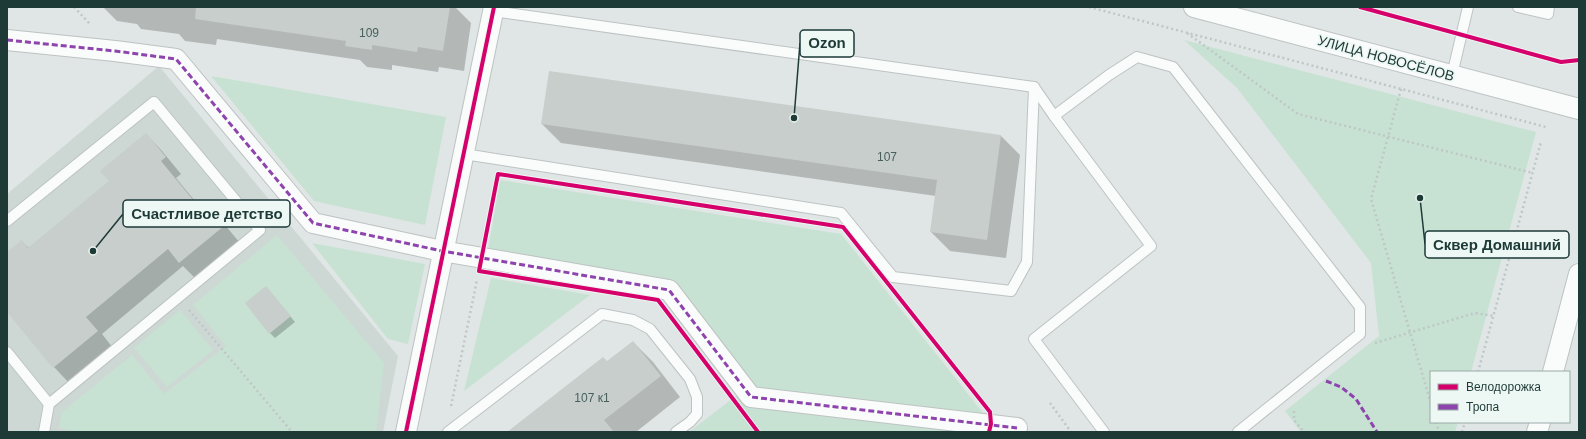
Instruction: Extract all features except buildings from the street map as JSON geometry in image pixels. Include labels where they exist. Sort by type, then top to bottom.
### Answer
[{"type":"street","name":"УЛИЦА НОВОСЁЛОВ","points":[[1194,7],[1579,109]]},
{"type":"street","points":[[406,432],[442,251],[464,154],[493,9]]},
{"type":"street","points":[[7,40],[115,51],[176,60],[313,224],[442,251],[480,264],[669,290],[751,397],[1017,428]]},
{"type":"street","points":[[1553,371],[1579,274]]},
{"type":"lane","points":[[1452,76],[1468,7]]},
{"type":"lane","points":[[1518,7],[1548,14],[1550,7]]},
{"type":"lane","points":[[493,9],[1034,87],[1151,246],[1034,339],[1104,432]]},
{"type":"lane","points":[[1054,116],[1109,75],[1137,57],[1174,67],[1360,307],[1360,334],[1238,432]]},
{"type":"lane","points":[[464,154],[841,213],[893,277],[1011,291],[1027,262],[1034,87]]},
{"type":"lane","points":[[7,221],[154,102],[260,230],[49,404],[44,432]]},
{"type":"lane","points":[[448,432],[602,314],[633,320],[650,329],[690,379],[697,397],[697,414],[690,422],[676,432]]},
{"type":"lane","points":[[7,352],[49,404]]},
{"type":"path","points":[[1089,7],[1546,127]]},
{"type":"path","points":[[1184,32],[1298,114],[1533,173]]},
{"type":"path","points":[[1401,89],[1371,198],[1430,401]]},
{"type":"path","points":[[1478,371],[1541,142]]},
{"type":"path","points":[[451,408],[480,264]]},
{"type":"path","points":[[178,298],[292,432]]},
{"type":"path","points":[[1373,344],[1475,313],[1494,316]]},
{"type":"path","points":[[1050,403],[1072,432]]},
{"type":"path","points":[[1295,405],[1294,420],[1304,432]]},
{"type":"shaded area","points":[[159,66],[398,356],[383,432],[7,432],[7,194]]},
{"type":"green space","points":[[1184,40],[1536,132],[1471,371],[1430,371],[1430,423],[1458,423],[1455,432],[1301,432],[1285,411],[1379,336],[1371,263],[1237,88]]},
{"type":"green space","points":[[211,76],[446,117],[425,225],[314,201]]},
{"type":"green space","points":[[500,180],[841,234],[983,413],[980,432],[689,432],[750,385],[670,284],[488,250]]},
{"type":"green space","points":[[277,235],[384,363],[376,432],[79,432],[59,428],[62,412],[132,355],[164,394],[226,346],[193,305]]},
{"type":"green space","points":[[312,243],[425,264],[408,344],[388,339]]},
{"type":"green space","points":[[491,278],[590,295],[464,391]]},
{"type":"green space","points":[[180,310],[213,350],[167,387],[134,348]]},
{"type":"marked path","points":[[7,40],[176,59],[313,223],[442,251],[669,290],[751,397],[1017,428]]},
{"type":"marked path","points":[[1326,381],[1341,387],[1356,399],[1377,432]]},
{"type":"cycle path","points":[[406,432],[494,7]]},
{"type":"cycle path","points":[[1360,7],[1561,62],[1579,60]]},
{"type":"cycle path","points":[[758,432],[658,300],[479,271],[498,174],[843,227],[990,412],[991,424],[989,432]]},
{"type":"place","name":"Ozon","points":[[794,118]]},
{"type":"place","name":"Сквер Домашний","points":[[1420,198]]},
{"type":"place","name":"Счастливое детство","points":[[93,251]]}]
